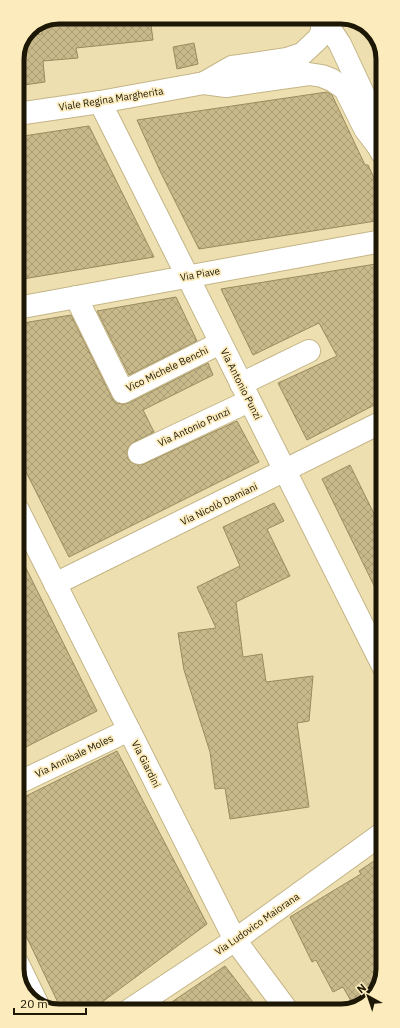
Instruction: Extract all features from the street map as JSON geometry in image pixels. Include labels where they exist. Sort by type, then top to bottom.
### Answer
[{"type":"street","name":"Viale Regina Margherita","points":[[204,83],[232,67],[302,54],[318,39],[322,32],[322,24]]},
{"type":"street","points":[[327,24],[340,44],[376,121]]},
{"type":"street","name":"Viale Regina Margherita","points":[[24,113],[100,102],[204,83],[226,86],[309,74],[322,76],[332,80],[345,89],[365,129],[376,144]]},
{"type":"street","name":"Vía Antonio Punzi","points":[[100,102],[376,654]]},
{"type":"street","name":"Via Piave","points":[[24,307],[187,276],[376,243]]},
{"type":"street","name":"Vico Michele Benchi","points":[[76,297],[123,392],[220,343]]},
{"type":"street","name":"Via Antonio Punzi","points":[[139,453],[245,392],[310,351]]},
{"type":"street","name":"Via Nicolò Damiani","points":[[55,584],[285,472],[376,425]]},
{"type":"street","name":"Via Giardini","points":[[24,522],[235,940],[283,1004]]},
{"type":"street","name":"Via Annibale Moles","points":[[24,780],[129,730]]},
{"type":"street","name":"Via Ludovico Maiorana","points":[[139,1004],[235,940],[376,838]]},
{"type":"building","points":[[59,24],[151,24],[153,40],[76,48],[78,58],[43,61],[45,82],[24,85],[25,50],[33,35],[42,34],[41,29]]},
{"type":"building","points":[[194,43],[198,64],[177,69],[173,47]]},
{"type":"building","points":[[327,92],[332,95],[365,165],[368,165],[376,182],[376,221],[199,249],[161,173],[137,120]]},
{"type":"building","points":[[89,126],[154,257],[24,279],[24,136]]},
{"type":"building","points":[[376,264],[376,404],[307,440],[278,383],[337,356],[319,323],[253,355],[221,289]]},
{"type":"building","points":[[176,297],[197,341],[129,375],[97,311]]},
{"type":"building","points":[[71,315],[112,398],[116,403],[129,403],[208,363],[213,375],[143,410],[154,432],[129,446],[127,452],[128,459],[132,463],[138,465],[144,464],[237,421],[259,462],[69,557],[24,468],[24,323]]},
{"type":"building","points":[[350,465],[376,518],[376,590],[322,479]]},
{"type":"building","points":[[274,503],[284,521],[267,529],[290,576],[236,602],[243,657],[262,654],[266,682],[313,676],[309,721],[297,723],[309,807],[230,819],[225,788],[215,789],[210,752],[184,670],[178,633],[216,628],[197,587],[240,566],[223,527]]},
{"type":"building","points":[[24,564],[97,711],[24,748]]},
{"type":"building","points":[[117,751],[207,924],[99,1004],[59,1004],[24,932],[24,797]]},
{"type":"building","points":[[376,860],[376,969],[374,980],[369,990],[360,998],[352,1002],[343,987],[333,992],[316,960],[312,962],[290,917],[361,874],[359,871]]},
{"type":"building","points":[[225,966],[254,1004],[169,1004]]}]
